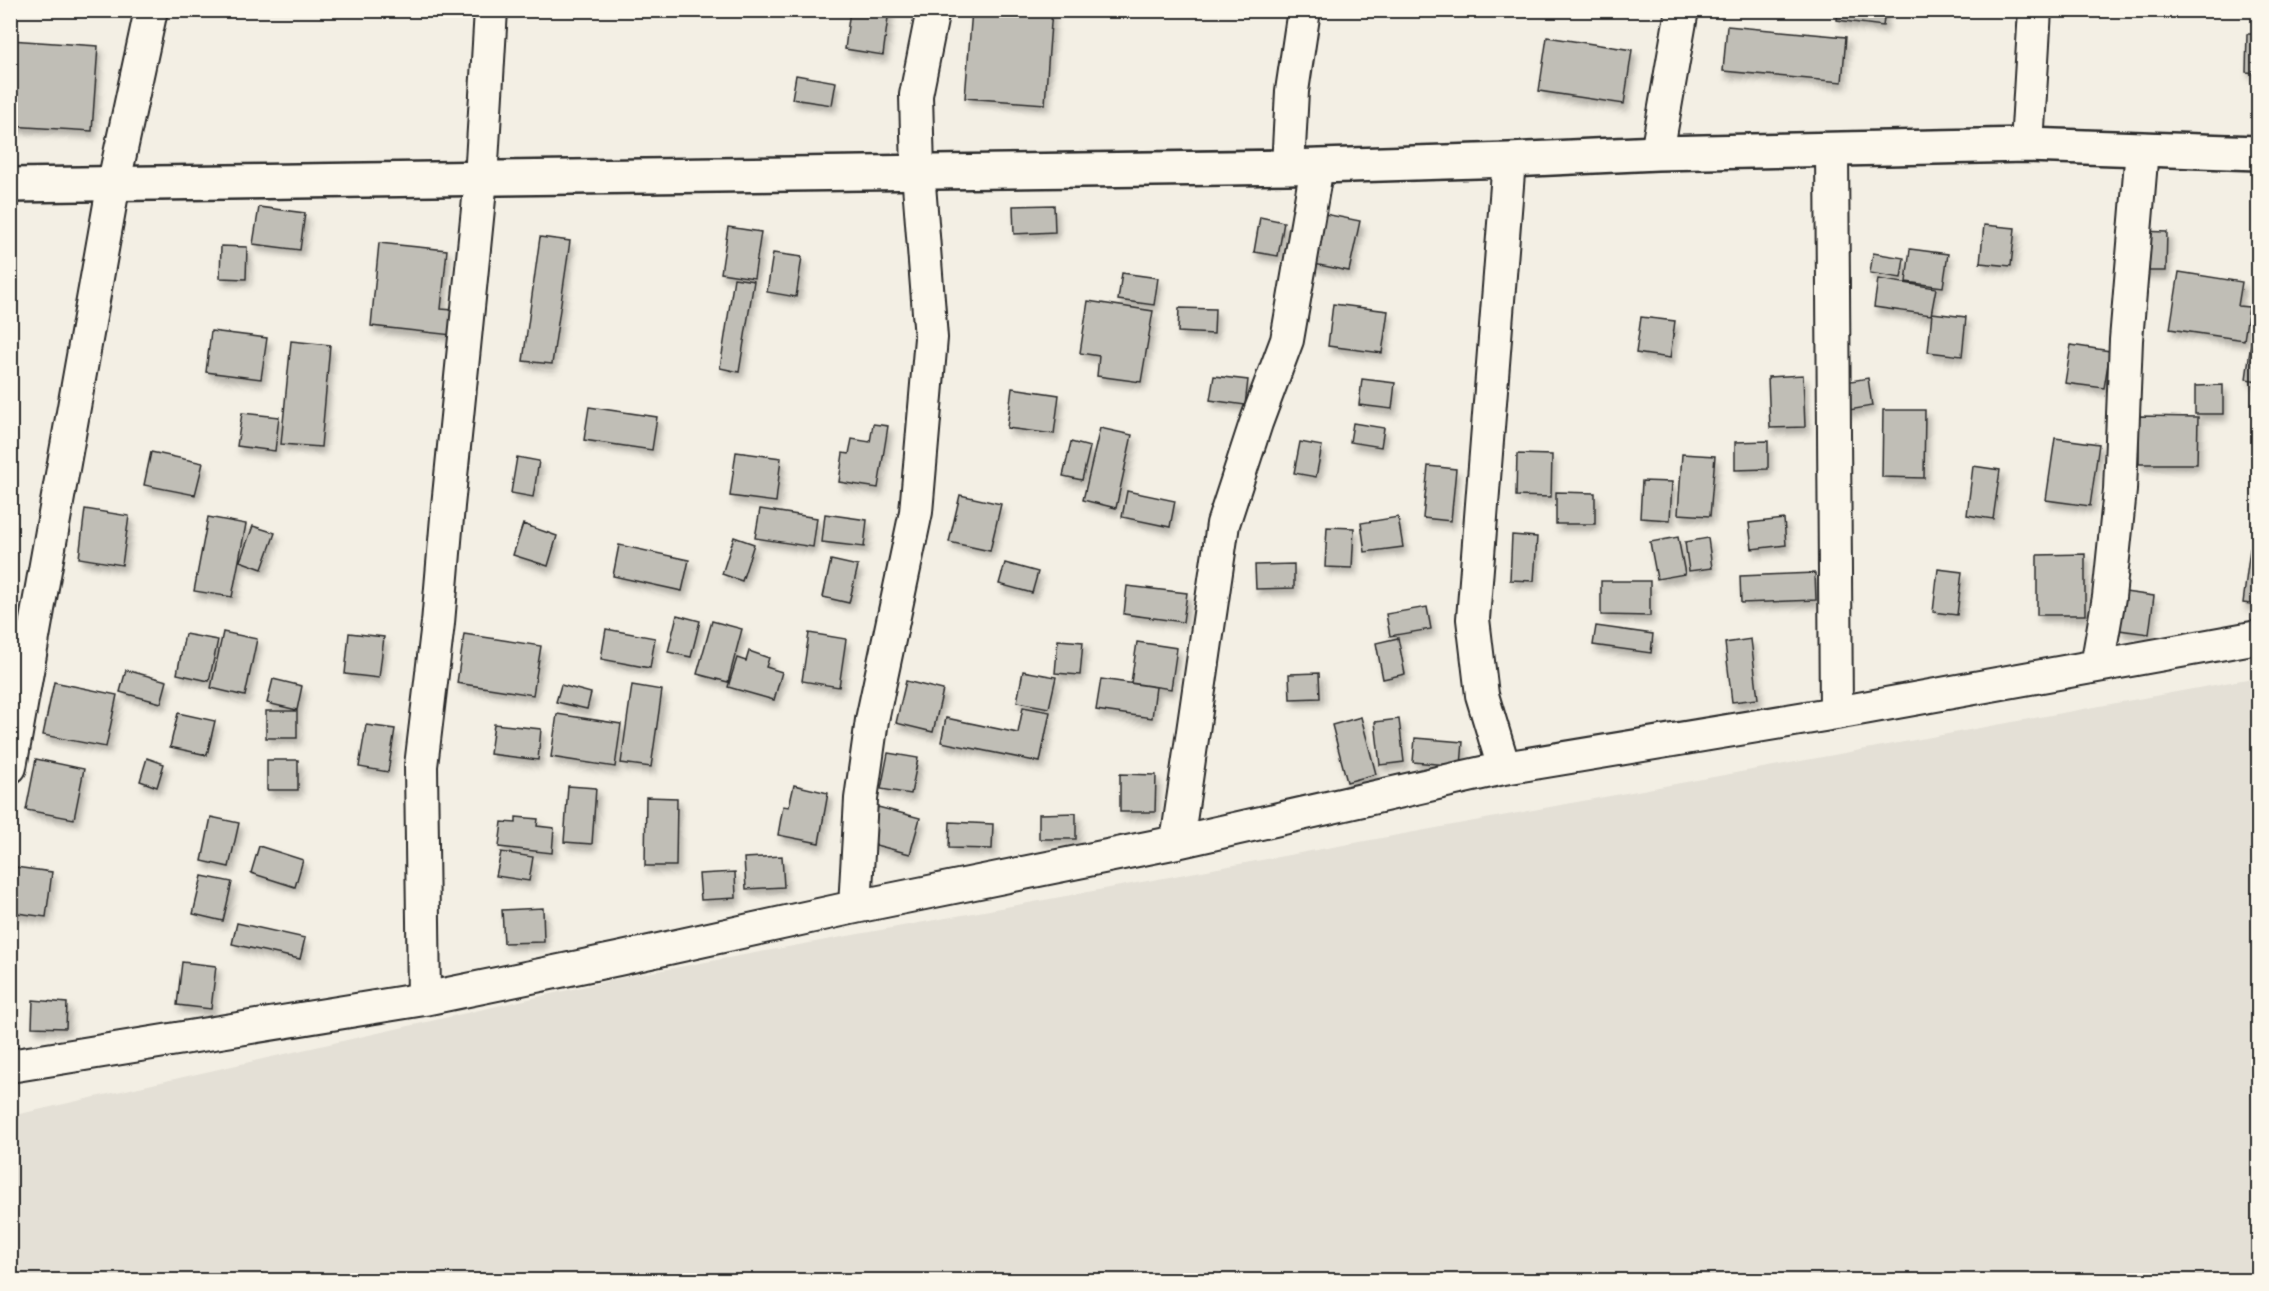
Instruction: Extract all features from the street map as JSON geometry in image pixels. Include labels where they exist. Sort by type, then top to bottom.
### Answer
[{"type":"street","points":[[10,767],[114,182],[151,10]]},
{"type":"street","points":[[424,999],[421,766],[438,623],[481,179],[491,10]]},
{"type":"street","points":[[855,907],[861,799],[872,720],[917,500],[931,338],[918,172],[916,95],[933,10]]},
{"type":"street","points":[[1177,842],[1224,524],[1256,423],[1287,340],[1302,166],[1292,91],[1304,10]]},
{"type":"street","points":[[1657,153],[1682,10]]},
{"type":"street","points":[[2027,145],[2035,10]]},
{"type":"street","points":[[10,185],[1302,166],[1657,153],[2027,145],[2259,153]]},
{"type":"street","points":[[2097,666],[2109,597],[2120,490],[2126,340],[2142,149]]},
{"type":"street","points":[[1832,150],[1836,713]]},
{"type":"street","points":[[1504,768],[1482,695],[1473,619],[1509,160]]},
{"type":"street","points":[[10,1066],[424,999],[855,907],[1177,842],[1504,768],[1836,713],[2259,637]]},
{"type":"shaded area","points":[[2258,677],[2258,1280],[11,1280],[11,1116],[630,976]]},
{"type":"building","points":[[850,10],[889,10],[883,55],[845,49]]},
{"type":"building","points":[[972,10],[1052,10],[1045,104],[965,98]]},
{"type":"building","points":[[1838,10],[1885,10],[1883,26],[1837,20]]},
{"type":"building","points":[[1727,26],[1846,37],[1842,82],[1723,71]]},
{"type":"building","points":[[2247,34],[2258,34],[2258,73],[2246,72]]},
{"type":"building","points":[[1547,37],[1632,50],[1624,104],[1539,91]]},
{"type":"building","points":[[10,40],[98,46],[92,131],[10,126]]},
{"type":"building","points":[[796,75],[836,82],[832,105],[792,99]]},
{"type":"building","points":[[1054,205],[1055,232],[1014,234],[1013,206]]},
{"type":"building","points":[[259,207],[305,213],[300,250],[253,244]]},
{"type":"building","points":[[1320,213],[1360,221],[1349,271],[1309,263]]},
{"type":"building","points":[[1260,217],[1284,222],[1278,256],[1254,252]]},
{"type":"building","points":[[1984,225],[2015,228],[2011,266],[1980,263]]},
{"type":"building","points":[[728,227],[761,232],[754,278],[721,273]]},
{"type":"building","points":[[2139,231],[2167,232],[2166,271],[2138,271]]},
{"type":"building","points":[[540,237],[570,241],[552,364],[523,361]]},
{"type":"building","points":[[379,243],[447,250],[441,309],[454,310],[452,335],[371,326]]},
{"type":"building","points":[[221,246],[247,247],[246,279],[220,278]]},
{"type":"building","points":[[1910,249],[1948,254],[1943,287],[1906,282]]},
{"type":"building","points":[[773,253],[802,257],[796,297],[767,292]]},
{"type":"building","points":[[1873,253],[1904,258],[1901,278],[1870,273]]},
{"type":"building","points":[[2179,272],[2242,282],[2238,306],[2249,307],[2244,340],[2170,329]]},
{"type":"building","points":[[1122,273],[1158,278],[1154,305],[1118,300]]},
{"type":"building","points":[[734,278],[754,281],[739,372],[720,368]]},
{"type":"building","points":[[1878,279],[1936,288],[1931,315],[1874,307]]},
{"type":"building","points":[[1088,301],[1153,311],[1141,382],[1097,376],[1099,356],[1080,353]]},
{"type":"building","points":[[1333,304],[1388,311],[1382,353],[1328,346]]},
{"type":"building","points":[[1179,308],[1215,309],[1214,334],[1178,332]]},
{"type":"building","points":[[1932,313],[1966,317],[1962,356],[1928,352]]},
{"type":"building","points":[[2255,314],[2258,314],[2258,381],[2246,379]]},
{"type":"building","points":[[1641,317],[1675,321],[1670,358],[1636,353]]},
{"type":"building","points":[[211,331],[267,338],[261,379],[206,372]]},
{"type":"building","points":[[291,341],[330,345],[321,447],[281,444]]},
{"type":"building","points":[[2071,345],[2110,351],[2104,388],[2065,383]]},
{"type":"building","points":[[1803,375],[1805,427],[1770,428],[1768,377]]},
{"type":"building","points":[[1214,376],[1248,380],[1245,405],[1210,400]]},
{"type":"building","points":[[1868,378],[1872,406],[1844,411],[1839,383]]},
{"type":"building","points":[[1362,379],[1395,383],[1392,409],[1359,405]]},
{"type":"building","points":[[2223,385],[2223,414],[2195,414],[2195,386]]},
{"type":"building","points":[[1012,388],[1059,395],[1054,434],[1007,428]]},
{"type":"building","points":[[589,407],[657,417],[652,450],[584,440]]},
{"type":"building","points":[[1883,410],[1925,410],[1924,478],[1882,477]]},
{"type":"building","points":[[242,413],[279,417],[275,451],[237,446]]},
{"type":"building","points":[[2139,416],[2198,417],[2197,464],[2139,464]]},
{"type":"building","points":[[1353,423],[1384,428],[1381,447],[1350,442]]},
{"type":"building","points":[[873,424],[888,426],[878,488],[839,482],[843,453],[849,454],[852,439],[870,442]]},
{"type":"building","points":[[1100,428],[1132,435],[1116,508],[1083,500]]},
{"type":"building","points":[[2055,438],[2099,444],[2090,506],[2046,500]]},
{"type":"building","points":[[1768,441],[1768,469],[1735,470],[1735,442]]},
{"type":"building","points":[[1071,442],[1090,447],[1082,480],[1063,476]]},
{"type":"building","points":[[1300,442],[1322,446],[1316,477],[1294,473]]},
{"type":"building","points":[[151,452],[203,463],[195,495],[144,485]]},
{"type":"building","points":[[736,452],[781,458],[776,502],[730,496]]},
{"type":"building","points":[[1517,454],[1552,455],[1551,497],[1516,496]]},
{"type":"building","points":[[1682,454],[1715,456],[1710,516],[1678,514]]},
{"type":"building","points":[[517,457],[539,461],[533,497],[511,493]]},
{"type":"building","points":[[1428,466],[1456,469],[1451,521],[1423,518]]},
{"type":"building","points":[[1973,466],[2000,470],[1993,519],[1967,515]]},
{"type":"building","points":[[1642,481],[1672,482],[1670,520],[1640,518]]},
{"type":"building","points":[[1127,491],[1175,501],[1170,527],[1122,517]]},
{"type":"building","points":[[1556,492],[1595,493],[1595,524],[1556,524]]},
{"type":"building","points":[[960,495],[1001,504],[990,551],[949,542]]},
{"type":"building","points":[[85,509],[129,516],[122,565],[79,558]]},
{"type":"building","points":[[760,509],[817,518],[813,547],[755,538]]},
{"type":"building","points":[[825,514],[867,520],[864,547],[822,542]]},
{"type":"building","points":[[208,517],[246,524],[232,597],[194,591]]},
{"type":"building","points":[[1398,517],[1403,547],[1365,552],[1361,523]]},
{"type":"building","points":[[1784,519],[1786,545],[1752,549],[1749,523]]},
{"type":"building","points":[[523,524],[557,536],[548,566],[513,555]]},
{"type":"building","points":[[253,526],[275,533],[262,569],[240,561]]},
{"type":"building","points":[[1327,527],[1354,528],[1352,568],[1325,567]]},
{"type":"building","points":[[1512,535],[1537,537],[1534,581],[1510,580]]},
{"type":"building","points":[[734,537],[754,544],[742,581],[722,574]]},
{"type":"building","points":[[1678,537],[1685,574],[1657,579],[1650,542]]},
{"type":"building","points":[[1708,538],[1712,568],[1689,571],[1685,542]]},
{"type":"building","points":[[619,545],[689,560],[682,591],[613,576]]},
{"type":"building","points":[[2250,549],[2258,551],[2258,605],[2243,603]]},
{"type":"building","points":[[2085,554],[2085,615],[2037,615],[2037,555]]},
{"type":"building","points":[[831,560],[858,566],[849,603],[823,597]]},
{"type":"building","points":[[1005,563],[1038,572],[1032,593],[999,584]]},
{"type":"building","points":[[1294,564],[1294,588],[1256,589],[1255,565]]},
{"type":"building","points":[[1938,569],[1962,572],[1957,615],[1933,612]]},
{"type":"building","points":[[1815,573],[1816,600],[1741,603],[1740,576]]},
{"type":"building","points":[[1601,581],[1650,581],[1650,616],[1601,615]]},
{"type":"building","points":[[1127,586],[1187,593],[1183,622],[1124,614]]},
{"type":"building","points":[[2125,592],[2154,596],[2149,634],[2119,630]]},
{"type":"building","points":[[1427,607],[1431,629],[1390,636],[1386,614]]},
{"type":"building","points":[[677,615],[700,621],[691,657],[668,652]]},
{"type":"building","points":[[712,621],[742,629],[728,682],[697,674]]},
{"type":"building","points":[[1596,626],[1653,634],[1651,653],[1593,645]]},
{"type":"building","points":[[606,629],[655,638],[650,668],[601,659]]},
{"type":"building","points":[[223,632],[257,639],[245,696],[211,688]]},
{"type":"building","points":[[349,633],[384,637],[379,678],[345,674]]},
{"type":"building","points":[[809,633],[846,639],[839,687],[802,681]]},
{"type":"building","points":[[185,634],[218,640],[209,681],[177,674]]},
{"type":"building","points":[[464,634],[541,646],[533,695],[457,683]]},
{"type":"building","points":[[1398,638],[1405,674],[1383,679],[1376,643]]},
{"type":"building","points":[[1751,639],[1758,699],[1732,702],[1725,643]]},
{"type":"building","points":[[1058,640],[1083,642],[1080,675],[1055,673]]},
{"type":"building","points":[[1137,642],[1177,648],[1171,689],[1131,683]]},
{"type":"building","points":[[749,651],[769,658],[766,667],[782,672],[774,700],[728,687],[737,658],[746,661]]},
{"type":"building","points":[[126,670],[167,681],[161,703],[120,692]]},
{"type":"building","points":[[1023,671],[1056,677],[1049,708],[1017,702]]},
{"type":"building","points":[[1319,673],[1320,698],[1290,699],[1289,674]]},
{"type":"building","points":[[273,679],[302,686],[297,710],[267,703]]},
{"type":"building","points":[[1101,679],[1156,687],[1152,718],[1096,710]]},
{"type":"building","points":[[906,681],[943,690],[933,732],[896,723]]},
{"type":"building","points":[[54,682],[117,695],[106,747],[43,735]]},
{"type":"building","points":[[561,685],[591,693],[587,709],[556,702]]},
{"type":"building","points":[[632,685],[662,690],[651,767],[621,763]]},
{"type":"building","points":[[1023,707],[1050,712],[1040,762],[941,742],[946,718],[1018,733]]},
{"type":"building","points":[[266,711],[297,711],[297,738],[266,738]]},
{"type":"building","points":[[178,713],[215,721],[207,755],[170,747]]},
{"type":"building","points":[[557,714],[621,724],[615,767],[551,757]]},
{"type":"building","points":[[1361,717],[1376,774],[1347,782],[1332,725]]},
{"type":"building","points":[[1399,719],[1404,762],[1380,765],[1375,722]]},
{"type":"building","points":[[494,724],[541,729],[538,760],[490,754]]},
{"type":"building","points":[[366,725],[395,729],[388,772],[359,767]]},
{"type":"building","points":[[1415,738],[1463,742],[1461,766],[1413,762]]},
{"type":"building","points":[[888,753],[918,758],[911,794],[881,789]]},
{"type":"building","points":[[147,758],[164,764],[157,787],[140,781]]},
{"type":"building","points":[[36,759],[84,769],[74,819],[26,810]]},
{"type":"building","points":[[267,760],[298,760],[298,790],[267,790]]},
{"type":"building","points":[[1120,774],[1156,775],[1155,812],[1120,812]]},
{"type":"building","points":[[794,785],[828,793],[819,843],[778,835],[783,806],[789,807]]},
{"type":"building","points":[[568,786],[596,788],[592,844],[564,842]]},
{"type":"building","points":[[646,797],[677,798],[676,866],[645,866]]},
{"type":"building","points":[[878,807],[920,818],[910,854],[868,843]]},
{"type":"building","points":[[1076,813],[1076,839],[1039,839],[1039,814]]},
{"type":"building","points":[[211,817],[239,823],[229,867],[202,861]]},
{"type":"building","points":[[516,817],[538,819],[537,826],[554,828],[552,853],[499,847],[502,822],[516,823]]},
{"type":"building","points":[[950,822],[993,824],[992,849],[949,848]]},
{"type":"building","points":[[259,846],[303,860],[295,887],[251,873]]},
{"type":"building","points":[[501,852],[533,857],[529,881],[496,876]]},
{"type":"building","points":[[782,856],[784,887],[746,889],[744,858]]},
{"type":"building","points":[[15,867],[52,872],[46,917],[10,912]]},
{"type":"building","points":[[735,872],[736,898],[701,900],[699,874]]},
{"type":"building","points":[[202,876],[232,882],[223,921],[193,914]]},
{"type":"building","points":[[543,908],[544,942],[504,943],[502,910]]},
{"type":"building","points":[[237,923],[305,938],[300,959],[232,944]]},
{"type":"building","points":[[182,962],[216,966],[211,1009],[177,1005]]},
{"type":"building","points":[[33,1000],[67,1003],[66,1028],[32,1027]]}]
